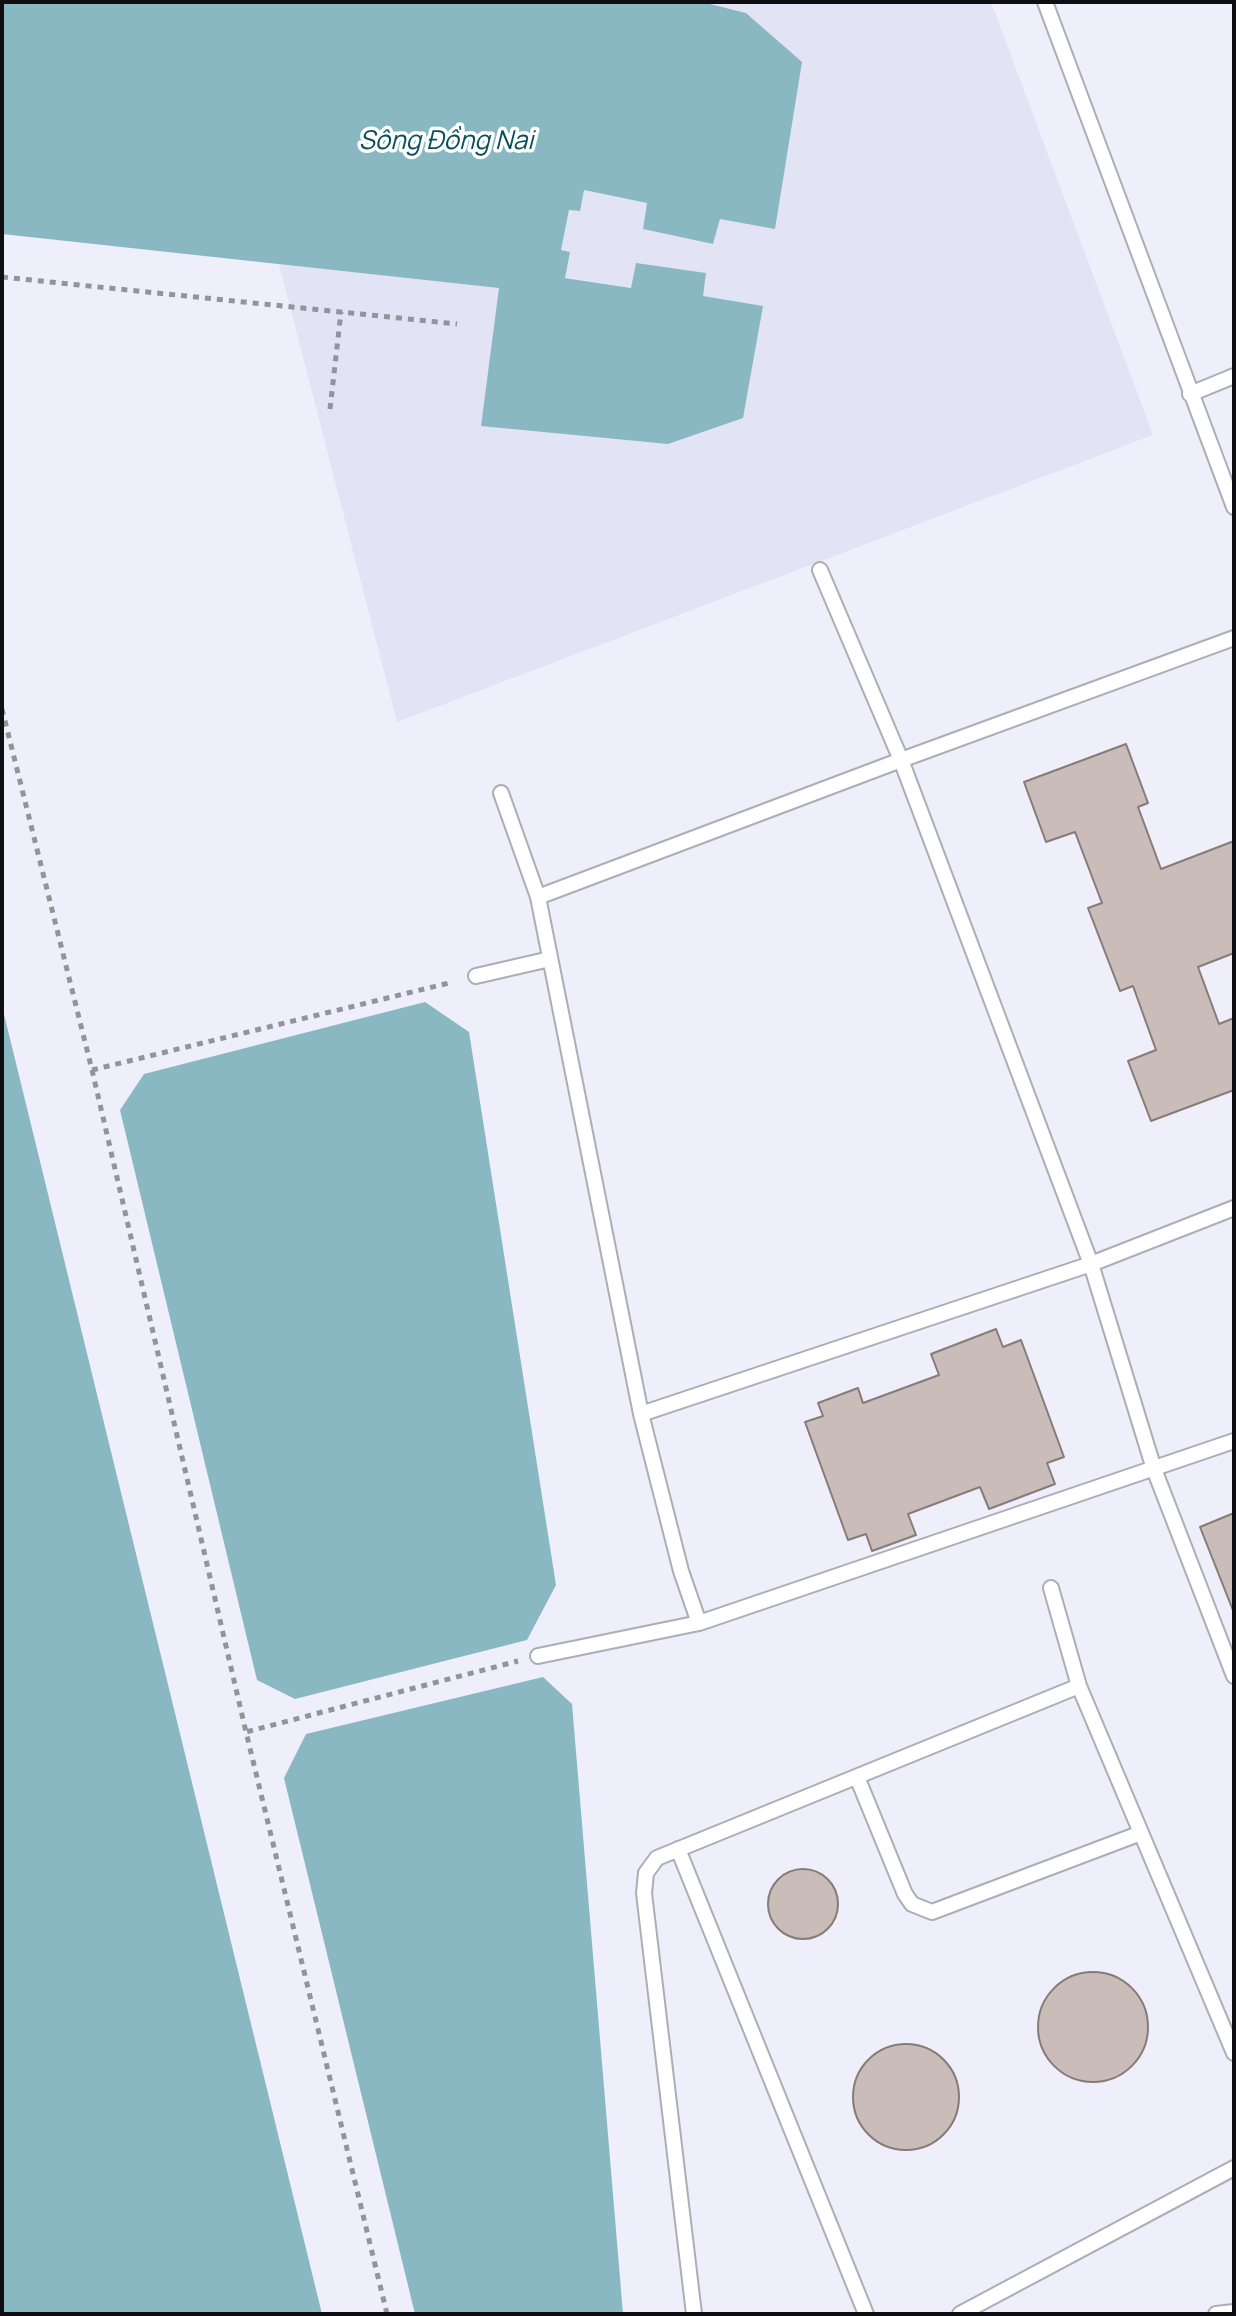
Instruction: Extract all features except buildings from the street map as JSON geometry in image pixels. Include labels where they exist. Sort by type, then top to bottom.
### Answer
[{"type":"lane","points":[[1045,2],[1234,507]]},
{"type":"lane","points":[[1190,394],[1234,376]]},
{"type":"lane","points":[[820,570],[901,760],[1091,1264],[1154,1469],[1234,1676]]},
{"type":"lane","points":[[538,897],[1234,638]]},
{"type":"lane","points":[[501,793],[538,897],[641,1414],[681,1571],[699,1623]]},
{"type":"lane","points":[[476,976],[550,959]]},
{"type":"lane","points":[[641,1414],[1091,1264],[1234,1208]]},
{"type":"lane","points":[[538,1656],[699,1623],[1234,1441]]},
{"type":"lane","points":[[1051,1588],[1079,1686],[1234,2053]]},
{"type":"lane","points":[[694,2314],[644,1893],[646,1873],[657,1858],[1079,1686]]},
{"type":"lane","points":[[857,1777],[905,1894],[912,1904],[932,1912],[1141,1833]]},
{"type":"lane","points":[[678,1849],[866,2314]]},
{"type":"lane","points":[[960,2314],[1234,2168]]},
{"type":"lane","points":[[1216,2314],[1234,2312]]},
{"type":"path","points":[[2,277],[457,324]]},
{"type":"path","points":[[330,409],[341,312]]},
{"type":"path","points":[[2,709],[92,1070],[246,1732],[387,2314]]},
{"type":"path","points":[[92,1070],[476,976]]},
{"type":"path","points":[[246,1732],[538,1656]]},
{"type":"shaded area","points":[[702,2],[991,2],[1153,435],[397,722],[279,264],[500,288],[481,426],[702,296],[705,273],[636,264],[632,288],[565,277],[561,250],[569,210],[584,190],[648,203],[643,229],[713,243],[720,219],[746,13]]},
{"type":"water","name":"Sông Đồng Nai","points":[[2,2],[702,2],[746,13],[802,62],[775,229],[720,219],[713,244],[643,229],[647,203],[584,190],[580,211],[569,210],[561,250],[570,252],[565,278],[631,288],[636,263],[706,273],[703,296],[763,306],[743,418],[668,444],[481,426],[499,288],[2,234]]},
{"type":"water","points":[[425,1002],[469,1032],[556,1585],[527,1640],[295,1699],[257,1680],[120,1110],[144,1074]]},
{"type":"water","points":[[2,1006],[322,2314],[2,2314]]},
{"type":"water","points":[[543,1677],[572,1704],[623,2314],[415,2314],[284,1778],[306,1734]]}]
